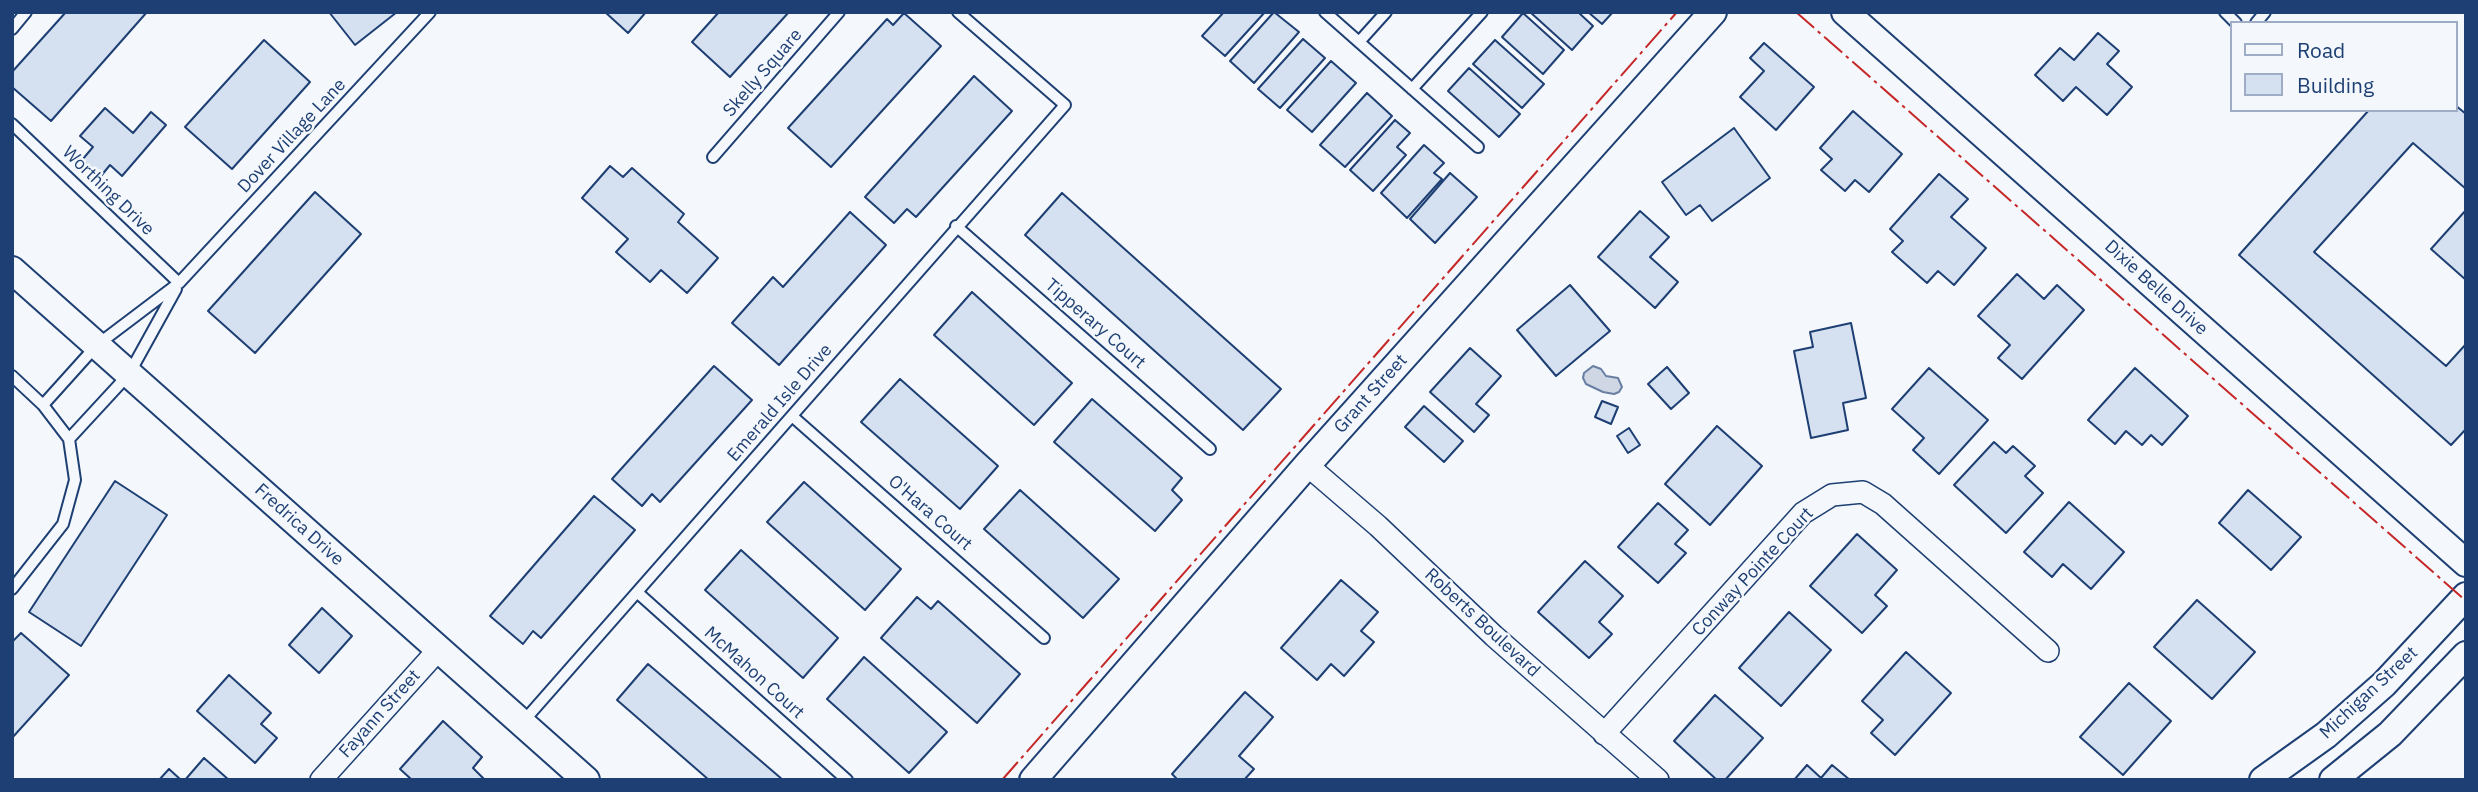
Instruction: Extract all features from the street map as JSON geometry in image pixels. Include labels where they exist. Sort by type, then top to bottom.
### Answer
[{"type":"street","name":"Grant Street","points":[[1033,780],[1307,465],[1713,12]]},
{"type":"street","name":"Dixie Belle Drive","points":[[1846,12],[2466,563]]},
{"type":"street","name":"Fredrica Drive","points":[[12,270],[586,780]]},
{"type":"street","name":"Roberts Boulevard","points":[[1307,465],[1378,526],[1493,636],[1658,780]]},
{"type":"street","name":"Conway Pointe Court","points":[[1604,734],[1803,513],[1832,495],[1863,492],[1883,504],[2048,651]]},
{"type":"street","name":"Michigan Street","points":[[2263,780],[2326,735],[2384,684],[2466,596]]},
{"type":"street","name":"Fayann Street","points":[[321,780],[439,649]]},
{"type":"street","points":[[2333,780],[2390,734],[2466,655]]},
{"type":"lane","points":[[12,29],[26,12]]},
{"type":"lane","name":"Dover Village Lane","points":[[43,405],[97,345],[179,283],[430,12]]},
{"type":"lane","name":"Skelly Square","points":[[713,157],[839,12]]},
{"type":"lane","name":"Emerald Isle Drive","points":[[522,723],[1065,105],[958,12]]},
{"type":"lane","points":[[1325,12],[1478,147]]},
{"type":"lane","points":[[1359,42],[1385,12]]},
{"type":"lane","points":[[1412,89],[1482,12]]},
{"type":"lane","name":"Worthing Drive","points":[[12,124],[179,283]]},
{"type":"lane","name":"Tipperary Court","points":[[956,226],[1210,449]]},
{"type":"lane","name":"Dover Village Lane","points":[[69,439],[129,374],[179,283]]},
{"type":"lane","points":[[12,376],[43,405],[69,439],[75,480],[63,524],[12,589]]},
{"type":"lane","name":"O'Hara Court","points":[[793,416],[1045,638]]},
{"type":"lane","name":"McMahon Court","points":[[638,593],[847,780]]},
{"type":"shaded area","points":[[1593,366],[1601,369],[1606,376],[1618,378],[1622,387],[1619,392],[1603,392],[1586,384],[1584,373]]},
{"type":"building","points":[[66,12],[147,12],[51,121],[12,87],[12,72]]},
{"type":"building","points":[[329,12],[397,12],[355,45]]},
{"type":"building","points":[[605,12],[646,12],[628,33]]},
{"type":"building","points":[[719,12],[789,12],[730,77],[692,42]]},
{"type":"building","points":[[1224,12],[1265,12],[1225,56],[1202,36]]},
{"type":"building","points":[[1274,12],[1299,32],[1254,83],[1230,61]]},
{"type":"building","points":[[1530,12],[1578,12],[1593,26],[1572,50]]},
{"type":"building","points":[[1588,12],[1613,12],[1602,24]]},
{"type":"building","points":[[904,13],[941,46],[831,167],[788,128],[887,19],[893,25]]},
{"type":"building","points":[[1523,13],[1564,50],[1543,74],[1502,37]]},
{"type":"building","points":[[2098,33],[2119,51],[2107,64],[2132,87],[2107,115],[2076,87],[2063,101],[2035,75],[2060,48],[2074,60]]},
{"type":"building","points":[[1303,39],[1325,58],[1280,108],[1258,89]]},
{"type":"building","points":[[264,40],[310,82],[232,169],[185,127]]},
{"type":"building","points":[[1495,40],[1544,84],[1522,108],[1473,64]]},
{"type":"building","points":[[1764,43],[1814,87],[1776,130],[1740,97],[1764,71],[1750,58]]},
{"type":"building","points":[[1331,61],[1356,83],[1312,132],[1287,110]]},
{"type":"building","points":[[1469,68],[1520,114],[1499,137],[1448,91]]},
{"type":"building","points":[[974,76],[1012,111],[916,217],[907,209],[894,223],[865,197]]},
{"type":"building","points":[[1367,93],[1392,116],[1345,167],[1320,145]]},
{"type":"building","points":[[2457,107],[2466,114],[2466,189],[2413,143],[2314,252],[2446,366],[2466,344],[2466,429],[2451,445],[2239,255],[2367,112],[2457,112]]},
{"type":"building","points":[[105,108],[133,133],[151,112],[166,125],[122,176],[110,165],[101,176],[82,160],[93,147],[80,136]]},
{"type":"building","points":[[1853,111],[1902,154],[1869,192],[1855,180],[1845,191],[1821,170],[1832,159],[1820,148]]},
{"type":"building","points":[[1395,120],[1410,133],[1397,147],[1406,155],[1373,191],[1350,170]]},
{"type":"building","points":[[1734,128],[1770,178],[1712,221],[1700,205],[1686,215],[1662,182]]},
{"type":"building","points":[[1424,145],[1444,163],[1434,173],[1442,179],[1407,218],[1381,193]]},
{"type":"building","points":[[610,166],[623,177],[632,168],[684,214],[678,222],[718,258],[687,293],[661,270],[650,282],[616,252],[628,239],[582,198]]},
{"type":"building","points":[[1450,173],[1477,197],[1435,243],[1410,219]]},
{"type":"building","points":[[1939,174],[1968,199],[1951,217],[1986,248],[1954,285],[1938,271],[1927,283],[1892,252],[1903,241],[1890,229]]},
{"type":"building","points":[[315,192],[361,234],[255,353],[208,311]]},
{"type":"building","points":[[1062,193],[1281,389],[1243,430],[1025,235]]},
{"type":"building","points":[[2466,210],[2466,280],[2431,249]]},
{"type":"building","points":[[1640,211],[1669,237],[1650,257],[1678,282],[1655,308],[1598,257]]},
{"type":"building","points":[[850,212],[886,245],[779,365],[732,323],[773,277],[783,287]]},
{"type":"building","points":[[2017,274],[2044,299],[2057,285],[2084,310],[2022,379],[1998,358],[2010,345],[1978,316]]},
{"type":"building","points":[[1570,285],[1610,331],[1556,376],[1517,330]]},
{"type":"building","points":[[972,292],[1072,383],[1034,425],[934,335]]},
{"type":"building","points":[[1851,323],[1866,398],[1843,403],[1848,430],[1811,438],[1794,351],[1813,347],[1810,332]]},
{"type":"building","points":[[1470,348],[1501,376],[1476,404],[1489,415],[1474,432],[1430,392]]},
{"type":"building","points":[[714,366],[752,400],[660,502],[652,494],[642,506],[612,479]]},
{"type":"building","points":[[1667,367],[1689,393],[1671,409],[1648,384]]},
{"type":"building","points":[[1929,368],[1988,420],[1939,474],[1913,450],[1924,438],[1892,409]]},
{"type":"building","points":[[2135,368],[2188,416],[2162,445],[2151,435],[2142,445],[2126,431],[2115,444],[2088,420]]},
{"type":"building","points":[[900,379],[998,466],[960,509],[861,422]]},
{"type":"building","points":[[1092,399],[1182,478],[1172,490],[1182,500],[1155,531],[1054,442]]},
{"type":"building","points":[[1602,401],[1618,407],[1611,424],[1595,417]]},
{"type":"building","points":[[1424,406],[1463,441],[1444,462],[1405,427]]},
{"type":"building","points":[[1717,426],[1762,466],[1710,525],[1665,484]]},
{"type":"building","points":[[1629,428],[1640,445],[1628,453],[1617,436]]},
{"type":"building","points":[[1994,442],[2006,453],[2013,446],[2035,466],[2025,476],[2043,493],[2006,533],[1954,485]]},
{"type":"building","points":[[115,481],[167,515],[81,646],[29,612]]},
{"type":"building","points":[[804,482],[901,569],[865,610],[767,522]]},
{"type":"building","points":[[1020,490],[1119,579],[1083,618],[984,529]]},
{"type":"building","points":[[2248,490],[2301,537],[2271,570],[2219,523]]},
{"type":"building","points":[[594,496],[635,530],[541,638],[533,631],[523,644],[490,616]]},
{"type":"building","points":[[2069,502],[2124,552],[2091,589],[2063,564],[2052,577],[2024,552]]},
{"type":"building","points":[[1658,503],[1688,530],[1675,544],[1686,553],[1658,583],[1618,547]]},
{"type":"building","points":[[1857,534],[1897,570],[1875,595],[1887,606],[1862,633],[1810,586]]},
{"type":"building","points":[[741,550],[838,638],[803,678],[705,590]]},
{"type":"building","points":[[1585,561],[1623,596],[1599,622],[1612,634],[1589,658],[1538,612]]},
{"type":"building","points":[[1341,580],[1378,612],[1361,631],[1374,642],[1344,676],[1331,664],[1317,680],[1281,648]]},
{"type":"building","points":[[917,597],[931,609],[938,601],[1020,674],[977,723],[881,638]]},
{"type":"building","points":[[2197,600],[2255,652],[2212,699],[2154,647]]},
{"type":"building","points":[[322,608],[352,636],[319,673],[289,645]]},
{"type":"building","points":[[1789,612],[1831,650],[1781,706],[1739,668]]},
{"type":"building","points":[[21,633],[69,675],[12,738],[12,642]]},
{"type":"building","points":[[1906,652],[1951,693],[1895,755],[1871,733],[1883,720],[1862,701]]},
{"type":"building","points":[[864,657],[947,732],[909,773],[827,699]]},
{"type":"building","points":[[648,664],[783,780],[709,780],[617,700]]},
{"type":"building","points":[[229,675],[271,713],[261,724],[277,738],[255,763],[197,711]]},
{"type":"building","points":[[2129,683],[2171,721],[2123,775],[2080,737]]},
{"type":"building","points":[[1245,692],[1273,717],[1239,756],[1254,769],[1244,780],[1178,780],[1172,774]]},
{"type":"building","points":[[1715,695],[1763,738],[1725,780],[1717,780],[1674,741]]},
{"type":"building","points":[[443,721],[482,757],[473,768],[485,780],[412,780],[400,769]]},
{"type":"building","points":[[204,758],[229,780],[185,780]]},
{"type":"building","points":[[1807,765],[1821,778],[1832,765],[1850,780],[1794,780]]},
{"type":"building","points":[[169,769],[181,780],[159,780]]},
{"type":"power","points":[[1002,780],[1677,12]]},
{"type":"power","points":[[1796,12],[2466,601]]}]
